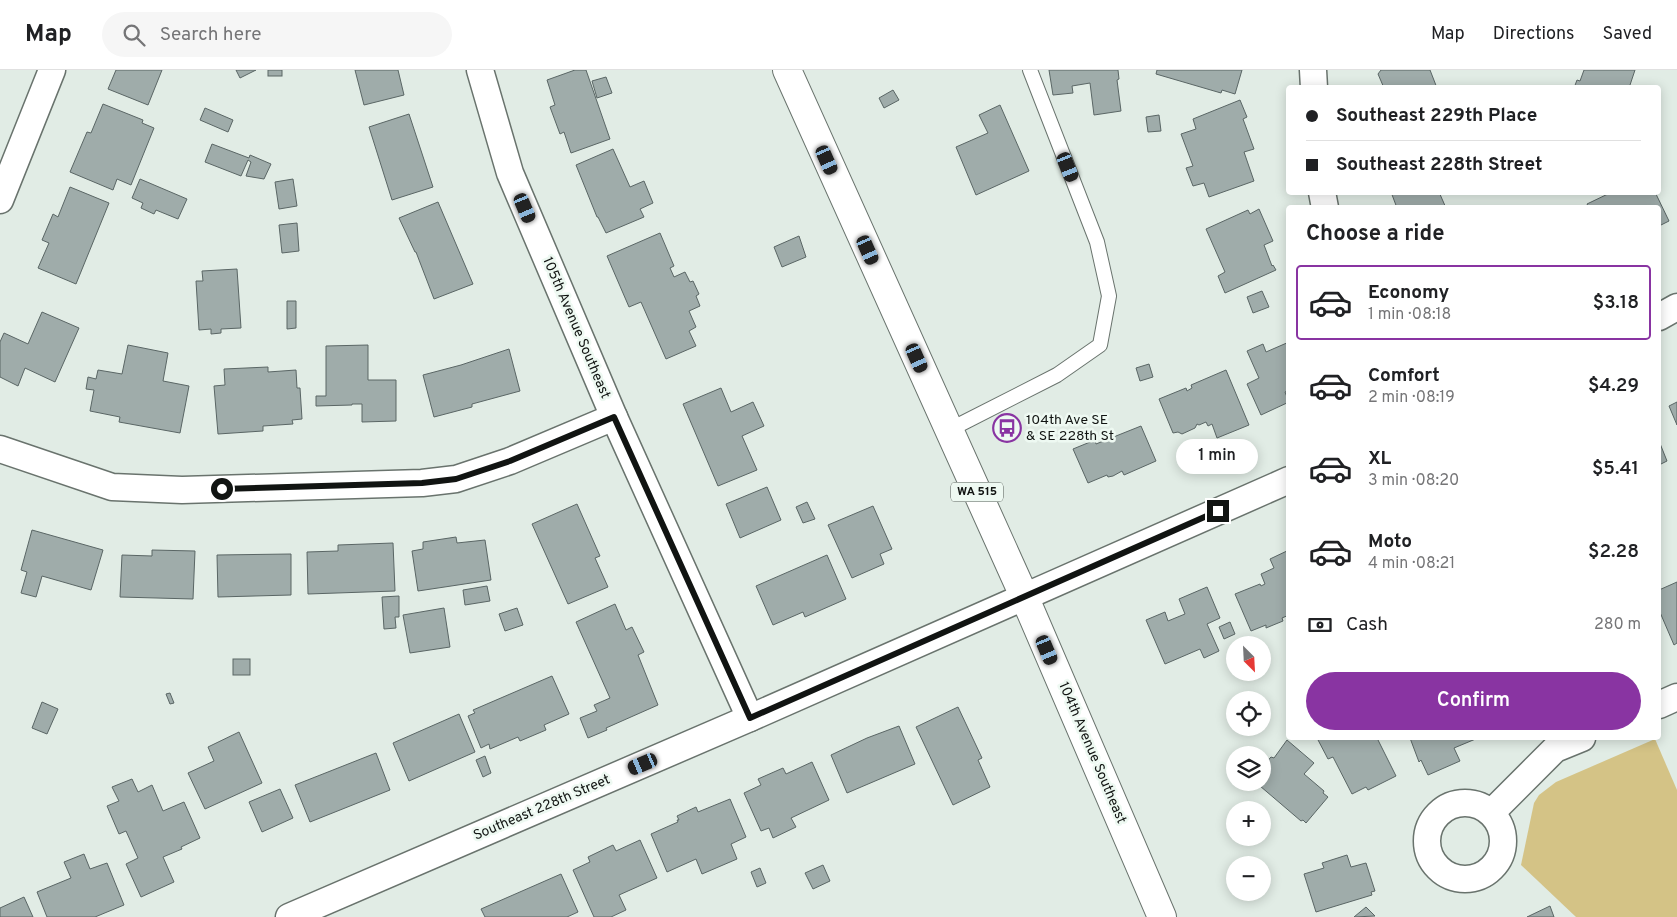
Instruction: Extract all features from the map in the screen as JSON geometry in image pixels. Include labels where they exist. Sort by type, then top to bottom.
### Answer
[{"type":"main road","name":"104th Avenue Southeast","points":[[787,70],[1024,596],[1162,917]]},
{"type":"street","points":[[0,200],[52,70]]},
{"type":"street","name":"105th Avenue Southeast","points":[[480,70],[510,173],[614,417],[750,718]]},
{"type":"street","points":[[1313,70],[1314,85]]},
{"type":"street","points":[[1661,316],[1677,307]]},
{"type":"street","points":[[0,448],[112,488],[182,490],[422,483],[456,479],[510,461],[614,417]]},
{"type":"street","name":"Southeast 228th Street","points":[[289,917],[750,718],[1286,481]]},
{"type":"street","points":[[1661,704],[1677,697]]},
{"type":"street","points":[[1492,812],[1553,743],[1570,740]]},
{"type":"lane","points":[[949,430],[1057,375],[1100,345],[1109,296],[1097,242],[1030,70]]},
{"type":"shaded area","points":[[1655,740],[1677,790],[1677,917],[1576,917],[1521,865],[1534,803],[1539,795],[1556,782]]},
{"type":"building","points":[[116,70],[162,70],[148,105],[108,89]]},
{"type":"building","points":[[236,70],[256,70],[240,78]]},
{"type":"building","points":[[268,70],[282,70],[282,76],[268,76]]},
{"type":"building","points":[[355,70],[398,70],[404,95],[364,105]]},
{"type":"building","points":[[575,70],[586,70],[610,139],[571,153],[564,132],[560,134],[550,107],[555,105],[547,80]]},
{"type":"building","points":[[1049,70],[1118,70],[1119,79],[1117,80],[1121,111],[1094,115],[1090,83],[1072,86],[1073,93],[1053,95]]},
{"type":"building","points":[[1157,70],[1242,70],[1235,94],[1222,90],[1221,93],[1156,74]]},
{"type":"building","points":[[1381,70],[1430,70],[1436,85],[1383,85],[1378,74]]},
{"type":"building","points":[[1584,70],[1635,70],[1630,85],[1575,85],[1577,80],[1580,81]]},
{"type":"building","points":[[606,77],[612,93],[597,98],[592,81]]},
{"type":"building","points":[[893,90],[899,100],[884,108],[879,98]]},
{"type":"building","points":[[1240,100],[1247,117],[1243,119],[1254,149],[1244,152],[1254,181],[1209,197],[1204,183],[1193,186],[1186,168],[1193,166],[1181,134],[1196,129],[1193,119]]},
{"type":"building","points":[[103,104],[143,120],[142,123],[154,128],[131,185],[117,179],[113,190],[70,172],[87,132],[91,133]]},
{"type":"building","points":[[1000,105],[1029,171],[976,195],[956,147],[988,133],[979,115]]},
{"type":"building","points":[[205,108],[233,120],[228,132],[200,120]]},
{"type":"building","points":[[409,114],[433,187],[392,200],[369,127]]},
{"type":"building","points":[[1159,115],[1161,131],[1148,132],[1146,117]]},
{"type":"building","points":[[212,144],[249,158],[250,155],[271,164],[264,179],[246,176],[251,162],[248,160],[241,176],[205,162]]},
{"type":"building","points":[[613,149],[630,187],[644,181],[653,203],[640,209],[644,217],[606,233],[597,217],[576,165]]},
{"type":"building","points":[[140,179],[187,199],[178,219],[156,210],[154,214],[141,208],[143,203],[132,198]]},
{"type":"building","points":[[293,179],[297,206],[279,209],[275,182]]},
{"type":"building","points":[[70,187],[109,203],[76,284],[38,268],[49,243],[42,240],[53,214],[58,217]]},
{"type":"building","points":[[1392,195],[1440,195],[1445,205],[1396,205]]},
{"type":"building","points":[[1606,195],[1656,195],[1669,221],[1661,225],[1661,205],[1587,204]]},
{"type":"building","points":[[438,202],[473,284],[434,299],[416,252],[399,218]]},
{"type":"building","points":[[1259,209],[1273,241],[1264,245],[1272,266],[1276,270],[1225,293],[1218,276],[1225,272],[1206,229],[1248,210],[1250,214]]},
{"type":"building","points":[[297,223],[299,251],[282,253],[279,225]]},
{"type":"building","points":[[660,233],[674,266],[670,268],[674,277],[685,272],[690,282],[693,281],[699,294],[696,296],[700,306],[689,311],[696,327],[689,331],[696,346],[666,359],[641,302],[629,307],[607,256]]},
{"type":"building","points":[[799,236],[806,257],[782,267],[774,247]]},
{"type":"building","points":[[237,269],[241,328],[221,329],[221,333],[211,334],[211,329],[199,330],[196,281],[203,281],[202,271]]},
{"type":"building","points":[[1262,291],[1269,307],[1253,313],[1247,297]]},
{"type":"building","points":[[287,301],[296,301],[296,328],[287,329]]},
{"type":"building","points":[[42,312],[79,328],[55,382],[25,368],[18,386],[0,377],[0,342],[4,333],[28,344]]},
{"type":"building","points":[[1286,343],[1286,403],[1261,415],[1247,384],[1259,378],[1247,351],[1263,344],[1266,352]]},
{"type":"building","points":[[128,345],[168,353],[163,381],[189,386],[180,433],[119,422],[120,417],[90,411],[94,390],[86,389],[88,377],[96,379],[98,370],[122,374]]},
{"type":"building","points":[[368,345],[368,380],[396,380],[396,421],[362,422],[362,404],[316,406],[316,396],[326,396],[326,346]]},
{"type":"building","points":[[509,349],[520,391],[434,417],[423,375]]},
{"type":"building","points":[[1149,364],[1153,377],[1140,381],[1136,368]]},
{"type":"building","points":[[268,367],[268,372],[296,370],[297,388],[300,388],[302,419],[292,420],[293,424],[263,426],[263,431],[218,434],[214,386],[225,385],[224,369]]},
{"type":"building","points":[[1226,370],[1249,425],[1217,438],[1212,424],[1208,426],[1206,422],[1197,424],[1195,428],[1182,434],[1178,432],[1173,433],[1159,399],[1186,388],[1187,391],[1192,388],[1191,385]]},
{"type":"building","points":[[721,388],[731,412],[753,402],[764,426],[742,436],[757,470],[718,486],[683,404]]},
{"type":"building","points":[[1677,402],[1677,425],[1669,406]]},
{"type":"building","points":[[1141,426],[1156,461],[1124,475],[1122,471],[1113,476],[1108,477],[1107,475],[1088,483],[1073,449],[1095,440],[1096,444]]},
{"type":"building","points":[[1661,446],[1667,461],[1661,464]]},
{"type":"building","points":[[767,487],[781,520],[740,538],[726,504]]},
{"type":"building","points":[[807,502],[815,519],[803,523],[796,507]]},
{"type":"building","points":[[577,504],[600,556],[595,558],[608,587],[568,604],[532,524]]},
{"type":"building","points":[[873,506],[892,549],[880,554],[884,564],[852,578],[828,525]]},
{"type":"building","points":[[32,530],[103,550],[91,590],[42,576],[36,597],[21,593],[27,572],[21,570]]},
{"type":"building","points":[[456,537],[457,543],[485,540],[491,580],[418,591],[412,551],[423,549],[423,542]]},
{"type":"building","points":[[393,543],[395,591],[308,594],[307,552],[338,551],[338,545]]},
{"type":"building","points":[[152,550],[195,551],[193,599],[120,597],[122,555],[152,556]]},
{"type":"building","points":[[1286,551],[1286,616],[1282,618],[1283,621],[1266,628],[1266,625],[1251,631],[1235,594],[1260,584],[1261,586],[1265,584],[1261,574],[1274,568],[1270,559]]},
{"type":"building","points":[[291,554],[291,595],[218,597],[217,555]]},
{"type":"building","points":[[827,555],[846,599],[805,617],[803,612],[773,625],[756,586]]},
{"type":"building","points":[[1677,582],[1677,643],[1674,645],[1661,615],[1661,589]]},
{"type":"building","points":[[487,586],[490,601],[465,605],[463,590]]},
{"type":"building","points":[[1207,587],[1220,618],[1207,624],[1219,651],[1204,658],[1200,649],[1165,664],[1146,620],[1165,612],[1168,621],[1185,614],[1179,599]]},
{"type":"building","points":[[399,596],[399,617],[395,617],[396,628],[384,629],[382,597]]},
{"type":"building","points":[[615,604],[626,630],[632,627],[644,652],[638,655],[658,705],[588,738],[580,718],[597,711],[594,705],[610,698],[576,622]]},
{"type":"building","points":[[444,608],[450,647],[410,653],[403,615]]},
{"type":"building","points":[[517,608],[523,625],[505,631],[499,614]]},
{"type":"building","points":[[1230,622],[1235,634],[1226,636],[1224,639],[1219,627]]},
{"type":"building","points":[[233,659],[250,659],[250,675],[233,675]]},
{"type":"building","points":[[552,676],[569,714],[544,725],[546,730],[520,741],[518,737],[490,749],[489,744],[481,748],[468,716],[475,713],[473,710]]},
{"type":"building","points":[[170,693],[174,703],[170,704],[166,694]]},
{"type":"building","points":[[42,702],[58,709],[47,734],[32,728]]},
{"type":"building","points":[[958,707],[982,758],[978,760],[990,787],[953,805],[916,727]]},
{"type":"building","points":[[459,714],[475,752],[409,781],[393,743]]},
{"type":"building","points":[[899,726],[915,764],[847,793],[831,755],[867,738]]},
{"type":"building","points":[[239,732],[262,783],[205,809],[188,773],[214,761],[208,747]]},
{"type":"building","points":[[1287,740],[1314,763],[1304,774],[1324,791],[1323,793],[1328,797],[1306,823],[1303,820],[1301,821],[1266,791],[1271,791],[1271,757],[1274,758]]},
{"type":"building","points":[[1318,740],[1378,740],[1396,776],[1368,790],[1366,787],[1352,794],[1333,757],[1328,759]]},
{"type":"building","points":[[1411,740],[1473,740],[1454,748],[1460,761],[1428,775],[1421,760],[1419,762]]},
{"type":"building","points":[[376,753],[390,790],[310,822],[295,785]]},
{"type":"building","points":[[485,756],[491,773],[483,777],[476,760]]},
{"type":"building","points":[[812,762],[829,800],[791,818],[796,827],[773,838],[769,828],[761,831],[744,793],[761,785],[758,779],[783,768],[786,774]]},
{"type":"building","points":[[132,779],[138,792],[152,785],[163,811],[184,802],[200,838],[181,847],[182,849],[163,857],[174,882],[141,897],[126,864],[138,858],[126,831],[119,834],[107,806],[119,801],[112,787]]},
{"type":"building","points":[[280,789],[293,818],[262,832],[249,802]]},
{"type":"building","points":[[730,799],[746,837],[731,844],[737,859],[702,874],[696,859],[667,872],[651,834],[678,822],[677,816],[696,807],[698,812]]},
{"type":"building","points":[[640,840],[657,878],[619,895],[626,910],[611,917],[594,917],[573,870],[590,862],[588,857],[613,845],[616,851]]},
{"type":"building","points":[[84,854],[90,869],[107,863],[124,905],[95,917],[47,917],[37,892],[71,878],[64,862]]},
{"type":"building","points":[[1347,855],[1351,867],[1366,863],[1375,891],[1371,892],[1372,895],[1316,912],[1304,874],[1324,868],[1322,863]]},
{"type":"building","points":[[823,865],[830,881],[813,889],[805,873]]},
{"type":"building","points":[[760,868],[766,883],[757,887],[751,872]]},
{"type":"building","points":[[561,874],[578,912],[567,917],[485,917],[481,909]]},
{"type":"building","points":[[24,897],[33,917],[0,917],[0,908]]},
{"type":"building","points":[[1550,906],[1554,917],[1527,917]]},
{"type":"building","points":[[1366,907],[1375,916],[1354,917]]},
{"type":"place","name":"104th Ave SE & SE 228th St","points":[[1007,428]]},
{"type":"route","points":[[222,489],[422,483],[456,479],[510,461],[614,417],[750,718],[1218,511]]}]
